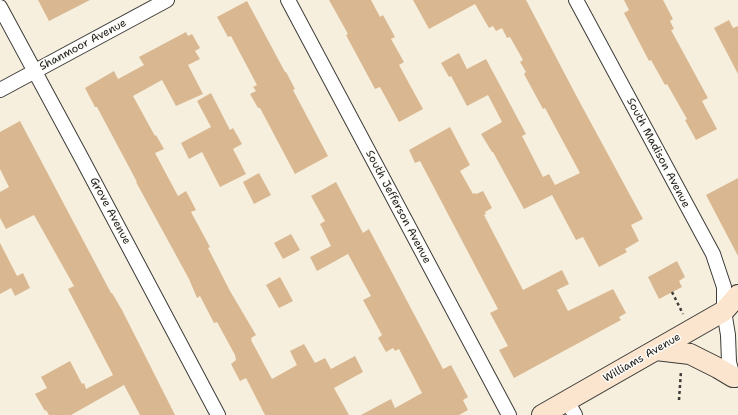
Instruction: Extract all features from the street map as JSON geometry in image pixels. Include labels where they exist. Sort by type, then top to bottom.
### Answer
[{"type":"street","name":"Shanmoor Avenue","points":[[0,90],[167,0]]},
{"type":"street","name":"South Jefferson Avenue","points":[[288,0],[509,415]]},
{"type":"street","name":"South Madison Avenue","points":[[576,0],[713,254],[724,287],[724,311],[728,335],[729,362],[736,380]]},
{"type":"street","name":"Grove Avenue","points":[[0,7],[218,415]]},
{"type":"street","name":"Williams Avenue","points":[[542,415],[571,408],[656,350],[724,311],[738,295]]},
{"type":"street","points":[[656,350],[690,354],[718,368],[736,380]]},
{"type":"path","points":[[672,292],[686,320]]},
{"type":"path","points":[[679,400],[682,366]]},
{"type":"building","points":[[38,0],[90,0],[49,21]]},
{"type":"building","points":[[329,0],[371,0],[380,17],[383,15],[395,37],[391,39],[404,62],[399,65],[423,109],[399,122],[380,87],[375,89],[346,35],[348,34]]},
{"type":"building","points":[[413,0],[526,0],[643,219],[631,225],[639,241],[625,249],[627,252],[599,267],[583,237],[576,240],[552,195],[524,209],[493,152],[481,134],[502,122],[488,95],[467,106],[451,76],[449,77],[441,63],[459,53],[467,69],[486,59],[526,134],[522,136],[543,177],[549,174],[555,185],[580,173],[545,108],[543,109],[524,74],[526,72],[520,62],[523,60],[510,37],[507,38],[502,28],[496,31],[493,26],[489,28],[475,4],[429,29]]},
{"type":"building","points":[[624,0],[663,0],[673,19],[670,21],[674,29],[671,30],[708,98],[702,101],[717,129],[696,140],[685,120],[687,119],[667,84],[665,85],[651,60],[649,61],[624,13],[629,10]]},
{"type":"building","points":[[247,1],[295,89],[293,90],[328,156],[295,174],[260,108],[258,108],[250,94],[256,91],[253,87],[257,85],[231,36],[228,37],[217,17]]},
{"type":"building","points":[[729,20],[733,28],[738,26],[738,74],[714,28]]},
{"type":"building","points":[[186,32],[188,36],[192,34],[200,48],[195,51],[200,59],[188,65],[203,94],[176,106],[162,80],[133,96],[155,136],[156,135],[164,149],[155,153],[178,196],[186,191],[196,210],[191,212],[210,247],[208,248],[230,291],[256,335],[251,338],[251,340],[272,379],[297,365],[290,351],[304,344],[315,363],[325,358],[331,369],[355,356],[363,372],[334,388],[349,415],[265,415],[246,378],[240,381],[231,364],[236,360],[235,355],[217,322],[214,323],[200,296],[197,298],[189,279],[97,107],[95,107],[85,88],[114,71],[118,79],[144,65],[139,57]]},
{"type":"building","points":[[211,93],[230,130],[233,128],[242,144],[233,149],[246,174],[220,187],[202,152],[189,159],[181,143],[211,127],[197,101]]},
{"type":"building","points":[[20,121],[111,293],[122,310],[175,415],[140,415],[124,385],[71,415],[49,415],[35,394],[47,388],[41,377],[70,361],[82,384],[84,383],[86,389],[113,375],[68,289],[74,286],[34,215],[6,229],[0,218],[0,192],[9,187],[0,169],[0,132]]},
{"type":"building","points":[[450,127],[470,165],[460,171],[473,194],[483,191],[492,208],[485,212],[486,214],[484,215],[523,290],[562,270],[569,284],[557,290],[568,311],[613,289],[626,313],[619,317],[621,320],[514,378],[499,350],[508,346],[490,313],[498,309],[420,161],[415,163],[409,150]]},
{"type":"building","points":[[259,173],[271,195],[254,204],[243,182]]},
{"type":"building","points":[[738,178],[738,256],[706,195]]},
{"type":"building","points":[[336,182],[363,233],[369,229],[443,369],[451,365],[468,397],[463,400],[468,410],[459,415],[361,415],[391,399],[395,408],[422,393],[399,349],[395,351],[393,348],[386,352],[378,338],[382,335],[363,300],[371,296],[348,254],[317,271],[310,257],[331,246],[320,224],[325,221],[311,196]]},
{"type":"building","points":[[291,234],[300,250],[283,259],[274,243]]},
{"type":"building","points":[[0,243],[17,276],[23,273],[30,288],[15,296],[11,288],[0,294]]},
{"type":"building","points":[[677,261],[685,277],[679,281],[682,287],[659,299],[648,277]]},
{"type":"building","points":[[280,277],[293,301],[279,308],[266,285]]}]
